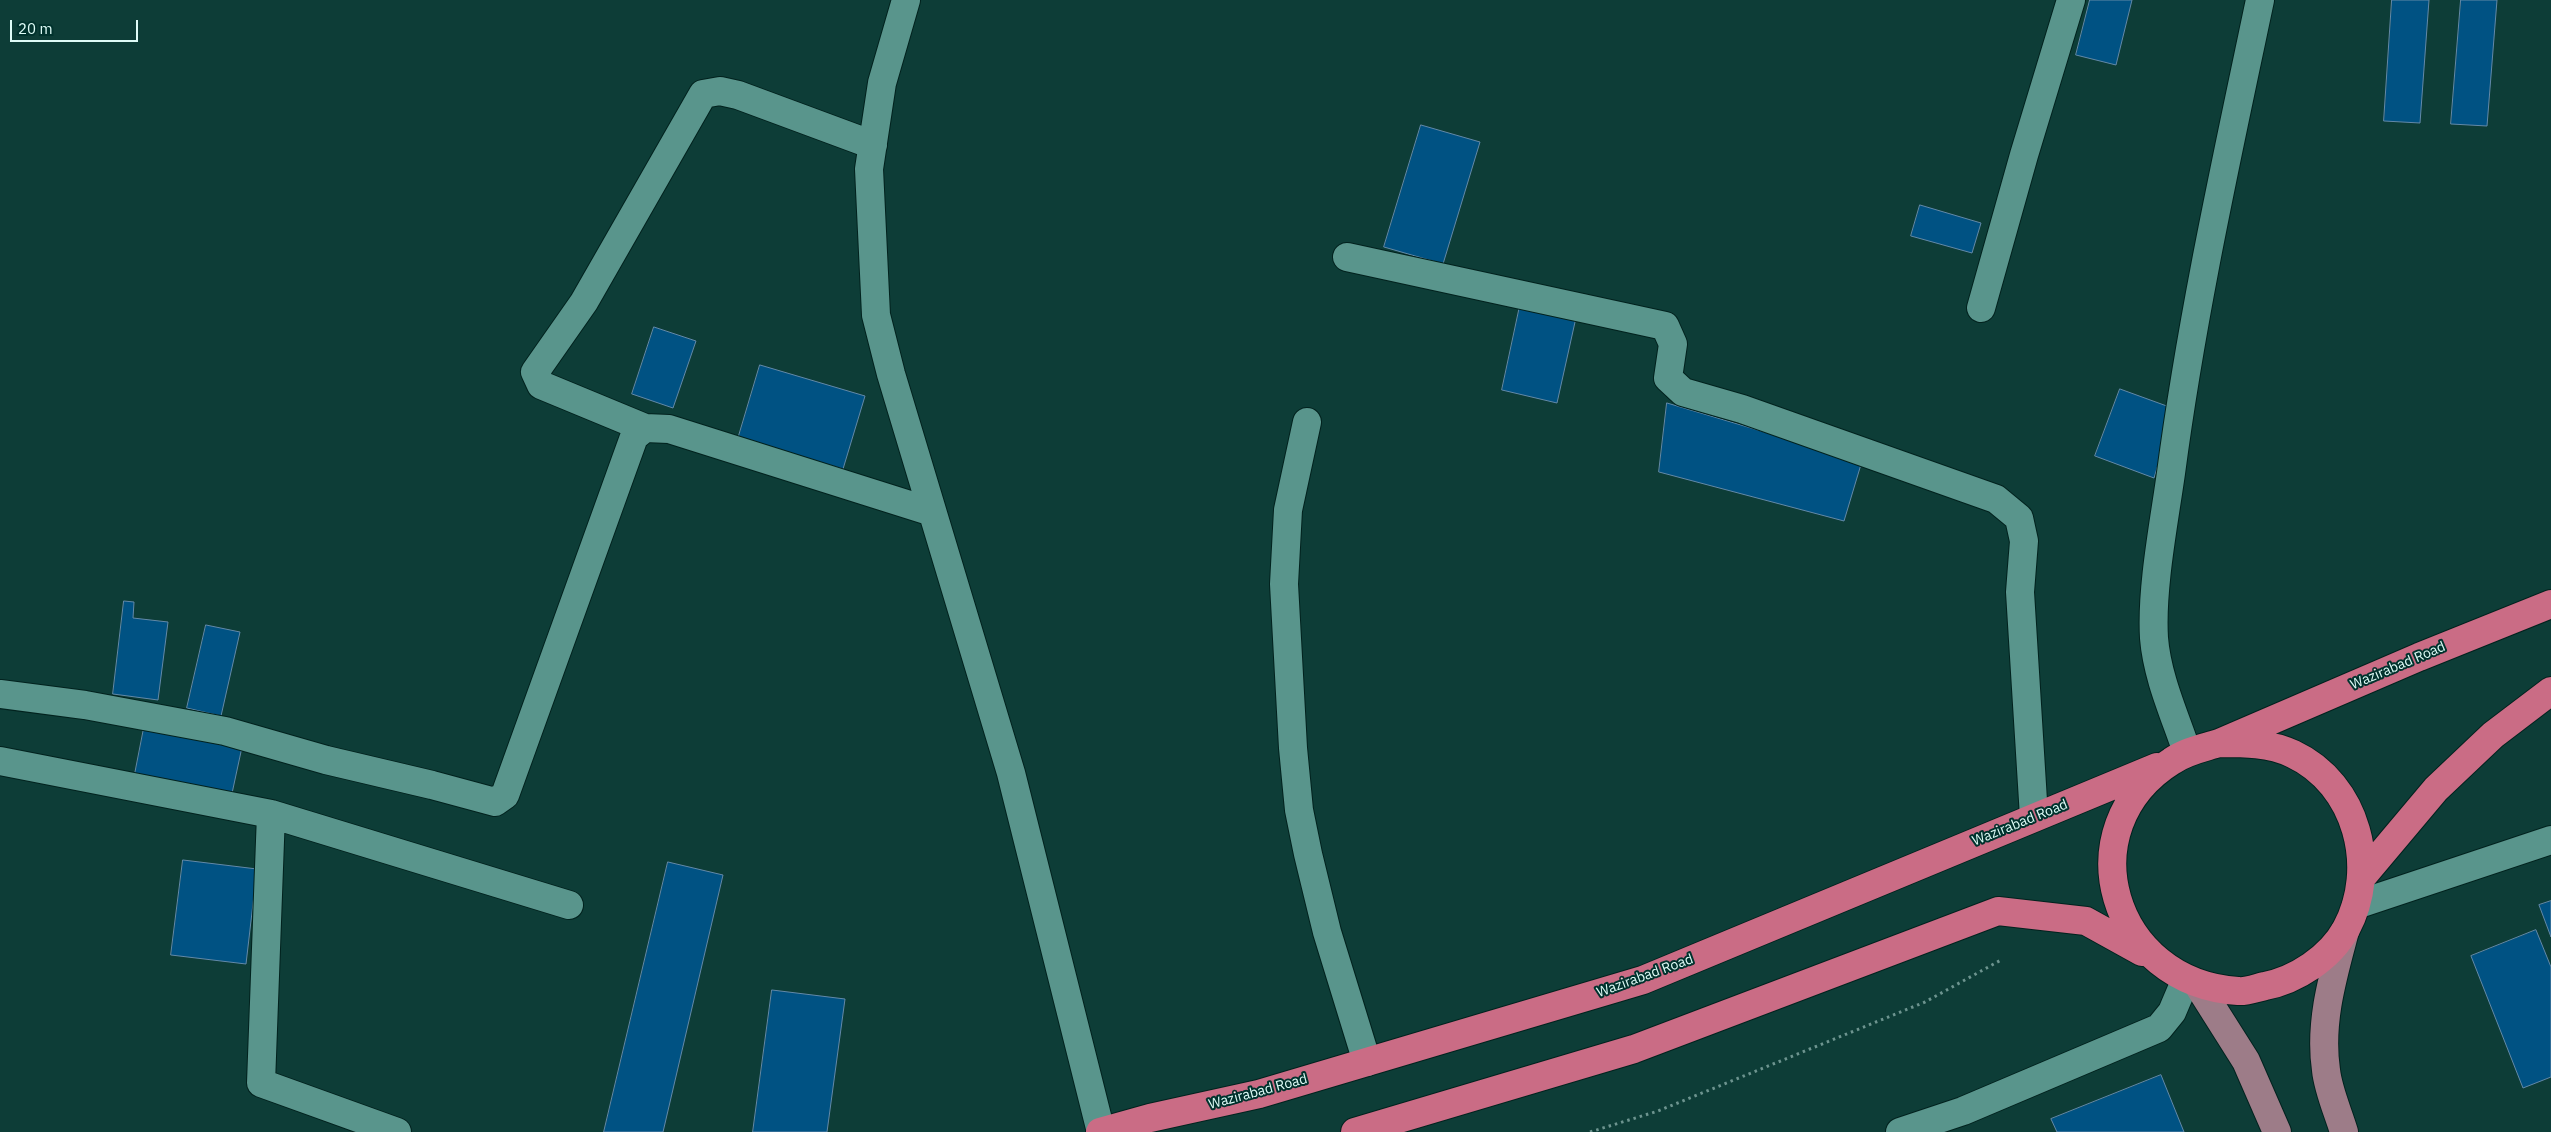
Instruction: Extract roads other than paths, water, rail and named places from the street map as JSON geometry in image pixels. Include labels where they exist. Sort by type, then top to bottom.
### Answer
[{"type":"highway","name":"Wazirabad Road","points":[[1101,1132],[1259,1094],[1643,980],[2179,757],[2220,743],[2419,656],[2551,604]]},
{"type":"highway","points":[[2362,877],[2436,788],[2493,735],[2551,691]]},
{"type":"highway","points":[[1355,1132],[1634,1049],[1998,911],[2086,921],[2150,956],[2172,973],[2192,982],[2239,991],[2281,983],[2317,962],[2345,930],[2356,904],[2362,877],[2360,840],[2346,805],[2324,776],[2293,754],[2257,743],[2220,743]]},
{"type":"highway","points":[[2150,956],[2127,926],[2114,891],[2113,854],[2122,817],[2142,786],[2179,757]]},
{"type":"main road","points":[[2344,1132],[2326,1071],[2324,1043],[2327,998],[2345,930]]},
{"type":"main road","points":[[2192,982],[2246,1061],[2277,1132]]},
{"type":"street","points":[[906,0],[882,83],[869,169],[876,315],[891,374],[1011,772],[1101,1132]]},
{"type":"street","points":[[1981,308],[2070,0]]},
{"type":"street","points":[[2179,757],[2158,665],[2154,638],[2154,609],[2176,438],[2194,325],[2260,0]]},
{"type":"street","points":[[873,145],[738,95],[720,91],[703,94],[584,302],[535,372],[541,385],[645,428],[669,428],[932,512]]},
{"type":"street","points":[[1347,257],[1665,326],[1673,344],[1668,378],[1683,392],[1742,409],[1996,499],[2019,518],[2024,541],[2020,592],[2034,818]]},
{"type":"street","points":[[1307,422],[1288,510],[1284,576],[1293,748],[1299,810],[1308,854],[1327,932],[1367,1062]]},
{"type":"street","points":[[0,694],[85,705],[225,731],[326,760],[432,784],[496,802],[505,795],[634,437],[645,428]]},
{"type":"street","points":[[0,761],[271,814],[569,905]]},
{"type":"street","points":[[271,814],[261,1083],[397,1132]]},
{"type":"street","points":[[2356,904],[2551,840]]},
{"type":"street","points":[[1900,1132],[1963,1111],[2159,1028],[2192,982]]}]
